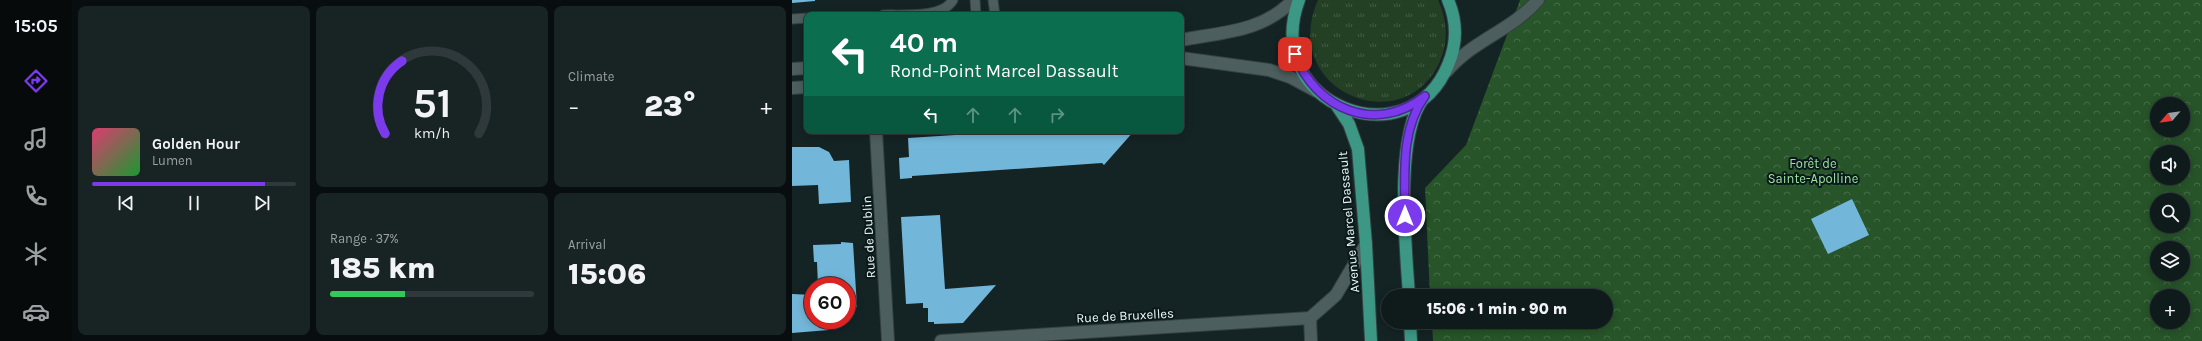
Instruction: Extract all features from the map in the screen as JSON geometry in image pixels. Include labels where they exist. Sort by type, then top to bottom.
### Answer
[{"type":"main road","points":[[1299,0],[1292,26],[1295,54],[1300,68],[1316,91],[1336,105],[1359,113],[1382,114],[1406,108],[1425,96]]},
{"type":"main road","points":[[1409,289],[1405,216],[1406,148],[1414,115],[1425,96],[1443,75],[1453,52],[1455,35],[1454,18],[1448,0]]},
{"type":"main road","name":"Avenue Marcel Dassault","points":[[1336,105],[1349,124],[1358,149],[1366,244],[1371,341]]},
{"type":"main road","points":[[1410,329],[1411,341]]},
{"type":"street","points":[[1184,39],[1259,24],[1282,11],[1293,0]]},
{"type":"street","points":[[1443,75],[1461,55],[1472,46],[1510,26],[1538,0]]},
{"type":"street","points":[[1184,58],[1268,70],[1290,77],[1316,91]]},
{"type":"street","points":[[792,69],[804,68]]},
{"type":"street","points":[[792,88],[804,87]]},
{"type":"street","name":"Rue de Dublin","points":[[876,134],[888,341]]},
{"type":"street","points":[[1311,341],[1310,318],[1336,295],[1366,244]]},
{"type":"street","name":"Rue de Bruxelles","points":[[941,341],[1067,336],[1310,318]]},
{"type":"lane","points":[[939,12],[951,4],[953,0]]},
{"type":"lane","points":[[975,0],[976,12]]},
{"type":"lane","points":[[993,0],[995,12]]},
{"type":"lane","points":[[792,19],[804,18]]},
{"type":"green space","points":[[1318,0],[1438,0],[1446,30],[1445,45],[1440,61],[1423,85],[1401,99],[1375,102],[1351,95],[1330,81],[1315,60],[1310,32]]},
{"type":"green space","name":"Forêt de Sainte-Apolline","points":[[1520,0],[2202,0],[2202,341],[1433,341],[1432,329],[1613,329],[1613,289],[1430,289],[1425,188],[1466,145]]},
{"type":"building","points":[[792,0],[815,0],[815,1],[792,3]]},
{"type":"building","points":[[971,134],[1131,134],[1104,165],[1102,163],[912,176],[912,178],[900,179],[899,158],[909,157],[908,138]]},
{"type":"building","points":[[792,147],[819,147],[829,152],[834,161],[849,160],[851,202],[819,204],[818,185],[792,186]]},
{"type":"building","points":[[1852,199],[1869,235],[1828,254],[1811,219]]},
{"type":"building","points":[[940,215],[945,289],[996,285],[963,323],[934,324],[934,322],[928,322],[928,308],[923,308],[923,303],[906,304],[901,217]]},
{"type":"building","points":[[841,242],[853,243],[855,277],[818,277],[817,262],[814,262],[813,245],[841,244]]},
{"type":"building","points":[[792,294],[804,295],[804,329],[829,330],[792,333]]},
{"type":"route","points":[[1295,54],[1300,68],[1316,91],[1332,103],[1351,111],[1366,114],[1390,113],[1406,108],[1425,96],[1418,105],[1414,115],[1406,148],[1405,216]]}]
